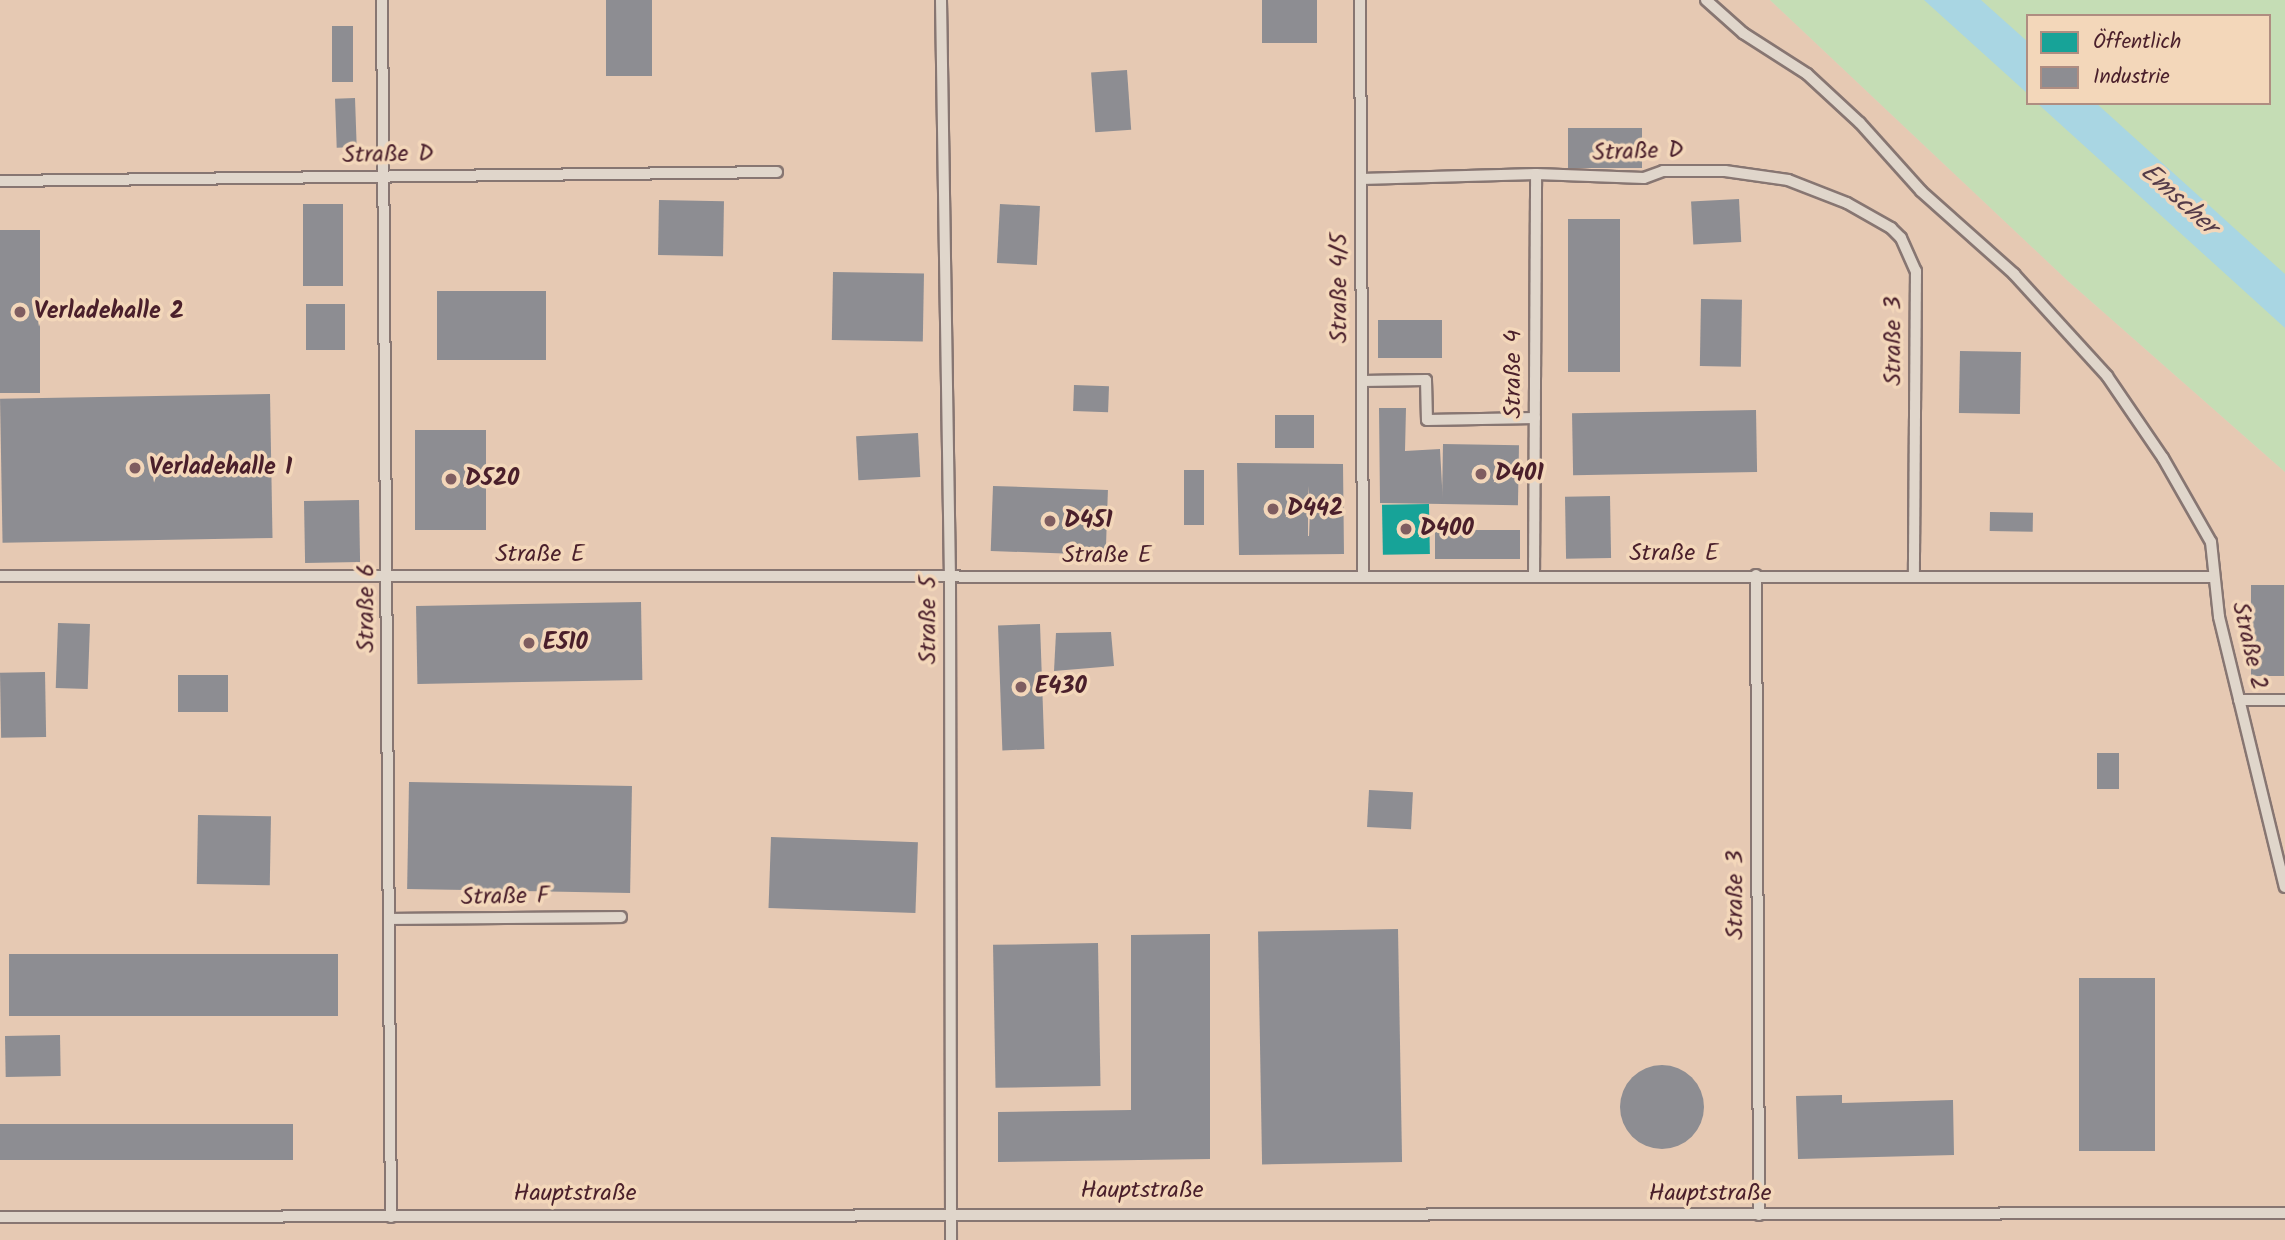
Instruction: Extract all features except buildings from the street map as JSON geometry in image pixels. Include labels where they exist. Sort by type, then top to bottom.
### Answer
[{"type":"lane","name":"Straße 6","points":[[382,0],[381,177],[388,575],[391,1217]]},
{"type":"lane","name":"Straße 5","points":[[941,0],[950,577],[951,1240]]},
{"type":"lane","name":"Straße 4/5","points":[[1360,0],[1363,576]]},
{"type":"lane","name":"Straße 2","points":[[1706,0],[1743,33],[1807,74],[1860,122],[1921,191],[2014,274],[2107,376],[2163,458],[2211,542],[2213,577],[2239,700],[2285,887]]},
{"type":"lane","name":"Straße D","points":[[1361,179],[1536,174],[1644,178],[1663,171],[1726,171],[1788,180],[1847,203],[1901,238]]},
{"type":"lane","name":"Straße D","points":[[0,181],[777,172]]},
{"type":"lane","name":"Straße 4","points":[[1534,575],[1536,174]]},
{"type":"lane","name":"Straße 3","points":[[1901,238],[1916,271],[1914,574]]},
{"type":"lane","points":[[1362,381],[1426,380],[1427,420],[1535,418]]},
{"type":"lane","name":"Straße E","points":[[0,576],[1914,574],[2213,577]]},
{"type":"lane","name":"Straße 3","points":[[1756,575],[1759,1215]]},
{"type":"lane","points":[[2239,700],[2285,700]]},
{"type":"lane","name":"Straße F","points":[[390,919],[621,917]]},
{"type":"lane","name":"Hauptstraße","points":[[0,1217],[951,1213],[2285,1213]]},
{"type":"shaded area","points":[[0,0],[1770,0],[2068,281],[2285,472],[2285,1240],[0,1240]]},
{"type":"green space","points":[[1770,0],[2285,0],[2285,472],[2068,281]]},
{"type":"water","points":[[1924,0],[1981,0],[2026,40],[2026,92]]},
{"type":"water","name":"Emscher","points":[[2039,105],[2098,105],[2285,274],[2285,328]]},
{"type":"place","name":"Verladehalle 2","points":[[20,312]]},
{"type":"place","name":"Verladehalle 1","points":[[135,468]]},
{"type":"place","name":"D401","points":[[1481,474]]},
{"type":"place","name":"D520","points":[[451,479]]},
{"type":"place","name":"D442","points":[[1273,509]]},
{"type":"place","name":"D451","points":[[1050,521]]},
{"type":"place","name":"D400","points":[[1406,529]]},
{"type":"place","name":"E510","points":[[529,643]]},
{"type":"place","name":"E430","points":[[1021,687]]}]
